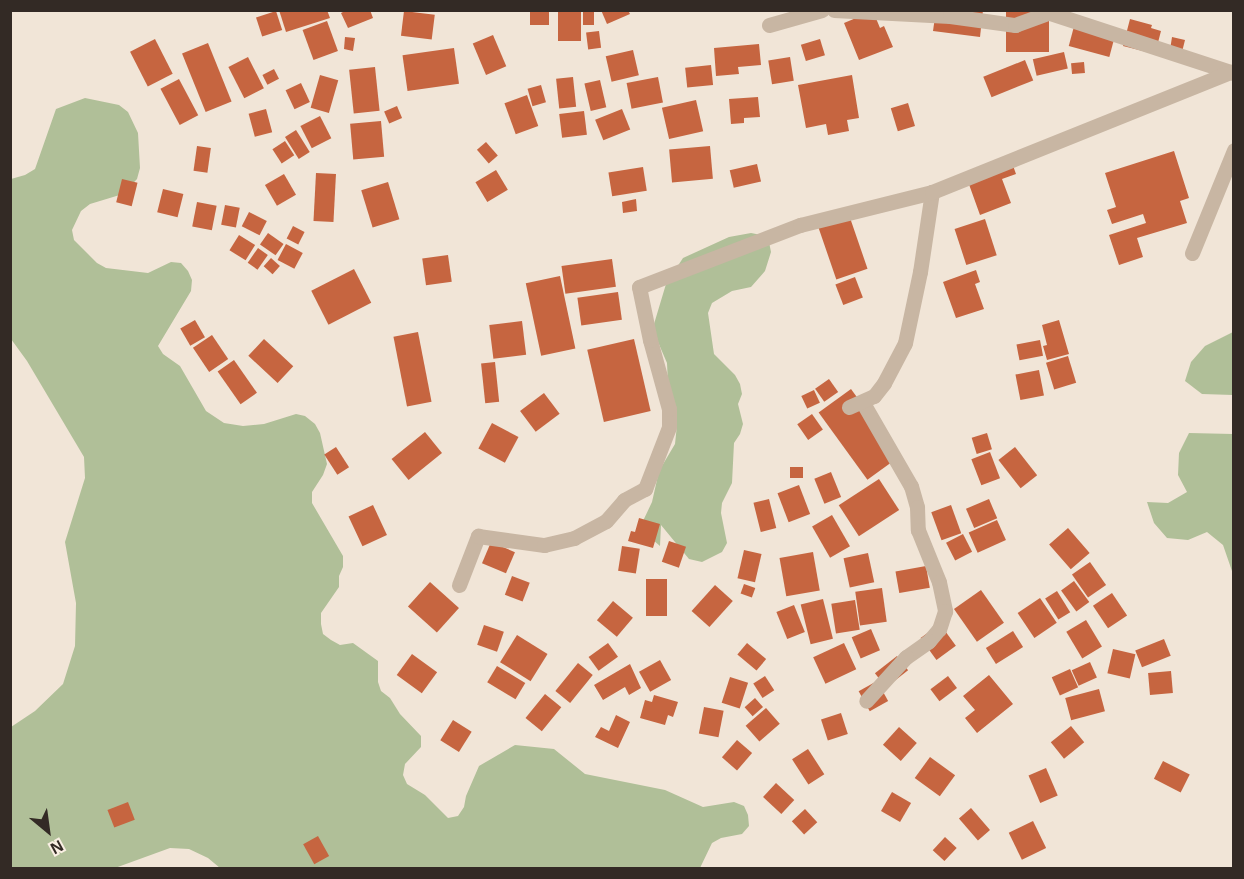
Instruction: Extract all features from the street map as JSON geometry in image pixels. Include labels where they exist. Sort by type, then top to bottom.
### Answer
[{"type":"street","points":[[769,26],[822,10]]},
{"type":"street","points":[[834,10],[950,16],[1015,25],[1043,12],[1232,73]]},
{"type":"street","points":[[459,585],[478,536],[544,545],[574,538],[606,520],[624,500],[645,489],[669,427],[669,409],[650,340],[639,288],[800,225],[932,192],[1232,73]]},
{"type":"street","points":[[1192,253],[1233,150]]},
{"type":"street","points":[[866,701],[906,657],[929,641],[939,629],[945,611],[939,582],[918,530],[917,507],[911,486],[856,405],[874,396],[884,384],[905,343],[918,283],[932,192]]},
{"type":"green space","points":[[85,98],[119,105],[128,112],[138,133],[140,168],[137,179],[123,194],[90,204],[81,211],[72,230],[74,240],[97,263],[106,268],[148,273],[171,262],[181,263],[188,271],[192,280],[191,291],[158,346],[163,354],[180,366],[206,411],[224,423],[243,426],[264,424],[296,414],[305,416],[315,424],[320,433],[327,464],[312,492],[312,503],[343,556],[339,587],[321,613],[323,634],[340,645],[353,643],[378,661],[378,682],[381,691],[390,698],[400,714],[421,736],[421,747],[405,764],[403,775],[407,784],[425,795],[448,818],[458,816],[464,807],[466,796],[479,766],[515,745],[554,749],[585,774],[665,790],[703,807],[734,802],[744,806],[749,826],[742,834],[721,838],[712,843],[700,868],[220,868],[208,858],[189,849],[170,848],[115,868],[11,868],[11,727],[35,711],[63,684],[75,646],[76,603],[65,542],[85,478],[84,457],[27,361],[11,339],[11,179],[35,169],[56,109]]},
{"type":"green space","points":[[751,233],[761,235],[769,242],[771,252],[765,271],[751,287],[732,291],[712,303],[708,313],[714,354],[735,375],[740,384],[742,394],[738,404],[743,424],[734,443],[732,483],[722,503],[721,513],[727,543],[722,552],[702,562],[689,559],[661,525],[660,546],[653,540],[643,521],[652,502],[659,471],[675,444],[677,425],[668,384],[667,363],[655,335],[654,324],[666,284],[683,258],[729,237]]},
{"type":"green space","points":[[1233,332],[1233,395],[1202,394],[1185,381],[1191,362],[1205,346]]},
{"type":"green space","points":[[1189,433],[1233,434],[1233,574],[1223,545],[1207,532],[1188,540],[1167,538],[1154,523],[1147,502],[1168,503],[1187,492],[1178,475],[1179,453]]},
{"type":"building","points":[[279,10],[327,10],[330,18],[286,32]]},
{"type":"building","points":[[347,10],[370,10],[373,18],[348,28],[341,13]]},
{"type":"building","points":[[530,10],[549,10],[549,25],[530,25]]},
{"type":"building","points":[[558,10],[581,10],[581,41],[558,41]]},
{"type":"building","points":[[583,10],[594,10],[594,25],[583,25]]},
{"type":"building","points":[[601,10],[628,10],[630,14],[607,24]]},
{"type":"building","points":[[936,10],[983,10],[980,37],[933,31]]},
{"type":"building","points":[[1006,10],[1049,10],[1049,52],[1006,52]]},
{"type":"building","points":[[276,11],[282,30],[262,37],[256,17]]},
{"type":"building","points":[[404,11],[435,15],[432,40],[401,36]]},
{"type":"building","points":[[873,11],[880,28],[884,26],[893,47],[859,60],[844,23]]},
{"type":"building","points":[[1076,19],[1117,30],[1109,57],[1069,46]]},
{"type":"building","points":[[1130,19],[1152,25],[1151,28],[1161,31],[1155,54],[1123,46]]},
{"type":"building","points":[[327,21],[338,51],[314,60],[303,30]]},
{"type":"building","points":[[599,31],[601,48],[588,49],[586,33]]},
{"type":"building","points":[[493,35],[506,66],[486,75],[473,44]]},
{"type":"building","points":[[345,37],[355,38],[353,51],[344,49]]},
{"type":"building","points":[[1172,37],[1185,40],[1182,52],[1170,50]]},
{"type":"building","points":[[155,39],[173,74],[148,86],[130,52]]},
{"type":"building","points":[[820,39],[825,55],[806,61],[801,45]]},
{"type":"building","points":[[208,43],[232,101],[206,112],[182,53]]},
{"type":"building","points":[[759,44],[761,65],[738,67],[739,74],[716,76],[714,48]]},
{"type":"building","points":[[454,48],[459,84],[408,91],[403,55]]},
{"type":"building","points":[[633,50],[639,75],[612,82],[606,56]]},
{"type":"building","points":[[1064,52],[1068,69],[1037,76],[1033,59]]},
{"type":"building","points":[[248,57],[264,88],[244,98],[228,67]]},
{"type":"building","points":[[790,57],[794,81],[772,84],[768,60]]},
{"type":"building","points":[[1025,60],[1033,80],[992,97],[983,77]]},
{"type":"building","points":[[1084,62],[1085,73],[1072,74],[1071,63]]},
{"type":"building","points":[[711,65],[713,85],[687,88],[685,68]]},
{"type":"building","points":[[375,67],[380,111],[354,113],[349,70]]},
{"type":"building","points":[[274,69],[279,79],[267,85],[262,75]]},
{"type":"building","points":[[320,75],[338,80],[329,113],[311,108]]},
{"type":"building","points":[[852,75],[859,118],[847,120],[849,131],[828,135],[826,124],[806,128],[798,85]]},
{"type":"building","points":[[573,77],[576,107],[559,109],[556,79]]},
{"type":"building","points":[[658,77],[663,103],[632,109],[627,83]]},
{"type":"building","points":[[179,79],[198,115],[180,125],[160,89]]},
{"type":"building","points":[[600,80],[606,107],[591,111],[584,84]]},
{"type":"building","points":[[301,83],[310,102],[294,109],[286,90]]},
{"type":"building","points":[[541,85],[546,102],[533,106],[528,89]]},
{"type":"building","points":[[527,95],[538,126],[516,134],[504,103]]},
{"type":"building","points":[[758,97],[760,117],[744,118],[744,123],[731,124],[729,99]]},
{"type":"building","points":[[696,100],[703,131],[669,139],[662,108]]},
{"type":"building","points":[[908,103],[915,126],[898,131],[891,108]]},
{"type":"building","points":[[397,106],[402,118],[389,123],[384,111]]},
{"type":"building","points":[[266,109],[272,132],[255,137],[249,114]]},
{"type":"building","points":[[622,109],[630,129],[603,140],[595,120]]},
{"type":"building","points":[[584,111],[587,135],[562,138],[559,114]]},
{"type":"building","points":[[320,116],[331,138],[312,148],[300,126]]},
{"type":"building","points":[[381,121],[384,157],[353,160],[350,124]]},
{"type":"building","points":[[296,130],[310,152],[299,159],[285,137]]},
{"type":"building","points":[[285,141],[294,155],[282,163],[272,149]]},
{"type":"building","points":[[486,142],[498,156],[489,163],[477,150]]},
{"type":"building","points":[[197,146],[211,148],[207,173],[194,171]]},
{"type":"building","points":[[710,146],[713,179],[672,182],[669,150]]},
{"type":"building","points":[[1174,151],[1189,198],[1180,201],[1187,223],[1137,238],[1143,257],[1119,265],[1109,235],[1146,223],[1143,214],[1112,224],[1107,210],[1116,207],[1105,173]]},
{"type":"building","points":[[1011,160],[1016,174],[1002,179],[1011,203],[980,215],[966,176]]},
{"type":"building","points":[[757,164],[761,182],[734,188],[730,170]]},
{"type":"building","points":[[643,167],[647,191],[612,196],[608,172]]},
{"type":"building","points":[[496,170],[508,190],[487,202],[475,182]]},
{"type":"building","points":[[316,173],[336,174],[333,222],[313,221]]},
{"type":"building","points":[[284,174],[296,195],[277,206],[265,185]]},
{"type":"building","points":[[122,179],[138,183],[132,206],[116,202]]},
{"type":"building","points":[[388,182],[399,219],[373,227],[361,190]]},
{"type":"building","points":[[163,189],[183,194],[178,217],[157,212]]},
{"type":"building","points":[[636,199],[637,211],[623,213],[622,202]]},
{"type":"building","points":[[197,202],[217,206],[212,230],[192,227]]},
{"type":"building","points":[[225,205],[240,208],[236,227],[221,225]]},
{"type":"building","points":[[249,212],[267,221],[260,235],[242,226]]},
{"type":"building","points":[[848,212],[868,269],[836,279],[817,223]]},
{"type":"building","points":[[985,219],[997,255],[966,265],[955,229]]},
{"type":"building","points":[[293,226],[305,232],[298,244],[287,238]]},
{"type":"building","points":[[268,233],[284,244],[276,255],[260,244]]},
{"type":"building","points":[[239,235],[255,245],[246,260],[229,250]]},
{"type":"building","points":[[286,244],[303,253],[294,269],[278,260]]},
{"type":"building","points":[[258,248],[268,255],[258,270],[248,263]]},
{"type":"building","points":[[448,255],[452,282],[426,285],[422,259]]},
{"type":"building","points":[[271,258],[280,266],[273,274],[264,266]]},
{"type":"building","points":[[612,259],[616,287],[565,294],[561,266]]},
{"type":"building","points":[[354,269],[371,303],[328,325],[311,291]]},
{"type":"building","points":[[976,270],[980,282],[975,284],[984,309],[956,318],[943,282]]},
{"type":"building","points":[[560,276],[575,348],[541,356],[526,283]]},
{"type":"building","points":[[855,277],[863,298],[843,305],[835,285]]},
{"type":"building","points":[[618,292],[622,320],[581,325],[577,298]]},
{"type":"building","points":[[195,320],[205,337],[190,346],[180,328]]},
{"type":"building","points":[[1059,320],[1069,354],[1047,360],[1043,346],[1047,345],[1042,325]]},
{"type":"building","points":[[522,321],[526,355],[493,359],[489,325]]},
{"type":"building","points":[[418,332],[432,402],[407,406],[393,337]]},
{"type":"building","points":[[212,335],[228,359],[209,372],[193,348]]},
{"type":"building","points":[[264,339],[293,366],[278,383],[248,356]]},
{"type":"building","points":[[634,339],[651,411],[604,422],[587,350]]},
{"type":"building","points":[[1040,340],[1043,356],[1019,360],[1016,345]]},
{"type":"building","points":[[1068,356],[1076,383],[1054,390],[1046,363]]},
{"type":"building","points":[[234,360],[257,393],[241,404],[218,371]]},
{"type":"building","points":[[495,362],[499,402],[485,403],[481,363]]},
{"type":"building","points":[[1039,370],[1044,396],[1020,400],[1015,375]]},
{"type":"building","points":[[829,379],[838,392],[824,402],[815,389]]},
{"type":"building","points":[[851,389],[900,456],[867,480],[819,413]]},
{"type":"building","points":[[814,390],[820,403],[807,409],[801,396]]},
{"type":"building","points":[[544,393],[560,414],[536,432],[520,411]]},
{"type":"building","points":[[812,414],[823,430],[808,440],[797,424]]},
{"type":"building","points":[[492,423],[518,437],[505,463],[478,449]]},
{"type":"building","points":[[425,432],[442,453],[409,480],[392,459]]},
{"type":"building","points":[[987,433],[992,449],[977,454],[972,438]]},
{"type":"building","points":[[336,447],[349,467],[337,475],[324,455]]},
{"type":"building","points":[[1015,447],[1037,475],[1021,488],[998,460]]},
{"type":"building","points":[[990,452],[1000,478],[981,485],[971,459]]},
{"type":"building","points":[[790,467],[803,467],[803,478],[790,478]]},
{"type":"building","points":[[831,472],[841,497],[824,504],[814,479]]},
{"type":"building","points":[[879,479],[899,510],[859,536],[839,505]]},
{"type":"building","points":[[799,485],[810,514],[789,522],[778,493]]},
{"type":"building","points":[[769,499],[776,528],[761,532],[753,503]]},
{"type":"building","points":[[989,499],[997,518],[974,528],[966,509]]},
{"type":"building","points":[[373,505],[387,535],[362,546],[349,516]]},
{"type":"building","points":[[951,505],[961,533],[942,540],[931,512]]},
{"type":"building","points":[[832,515],[850,546],[830,558],[812,526]]},
{"type":"building","points":[[639,518],[660,524],[653,548],[628,541],[631,531],[635,532]]},
{"type":"building","points":[[997,520],[1006,540],[978,553],[969,533]]},
{"type":"building","points":[[1068,528],[1090,553],[1071,569],[1049,544]]},
{"type":"building","points":[[963,534],[972,552],[955,560],[946,543]]},
{"type":"building","points":[[669,541],[686,547],[679,568],[662,562]]},
{"type":"building","points":[[491,542],[515,552],[506,573],[482,563]]},
{"type":"building","points":[[622,546],[640,549],[636,574],[618,571]]},
{"type":"building","points":[[744,550],[762,554],[755,582],[737,578]]},
{"type":"building","points":[[813,552],[820,590],[786,596],[780,558]]},
{"type":"building","points":[[868,553],[874,582],[850,588],[844,558]]},
{"type":"building","points":[[1090,562],[1106,585],[1088,598],[1072,575]]},
{"type":"building","points":[[926,566],[930,588],[899,593],[895,571]]},
{"type":"building","points":[[512,576],[530,583],[523,601],[505,595]]},
{"type":"building","points":[[646,579],[667,579],[667,616],[646,616]]},
{"type":"building","points":[[1074,581],[1089,602],[1076,611],[1061,590]]},
{"type":"building","points":[[430,582],[459,608],[437,633],[408,607]]},
{"type":"building","points":[[744,584],[755,588],[752,598],[741,593]]},
{"type":"building","points":[[715,585],[733,601],[709,627],[692,611]]},
{"type":"building","points":[[882,588],[887,622],[860,625],[855,592]]},
{"type":"building","points":[[981,590],[1004,623],[977,642],[954,609]]},
{"type":"building","points":[[1057,591],[1070,612],[1058,620],[1045,598]]},
{"type":"building","points":[[1112,593],[1127,615],[1108,628],[1093,606]]},
{"type":"building","points":[[1040,598],[1057,623],[1034,638],[1018,613]]},
{"type":"building","points":[[823,599],[833,639],[811,644],[801,605]]},
{"type":"building","points":[[855,600],[860,630],[836,633],[831,604]]},
{"type":"building","points":[[613,601],[633,618],[617,637],[597,620]]},
{"type":"building","points":[[794,605],[805,632],[787,639],[776,612]]},
{"type":"building","points":[[1086,620],[1102,647],[1082,658],[1066,632]]},
{"type":"building","points":[[940,624],[956,646],[936,660],[921,638]]},
{"type":"building","points":[[484,625],[504,632],[497,652],[477,645]]},
{"type":"building","points":[[871,629],[880,650],[861,658],[852,637]]},
{"type":"building","points":[[1013,631],[1023,647],[996,664],[986,648]]},
{"type":"building","points":[[517,635],[548,654],[531,681],[500,662]]},
{"type":"building","points":[[1164,639],[1171,656],[1142,667],[1135,651]]},
{"type":"building","points":[[608,643],[618,657],[599,671],[589,657]]},
{"type":"building","points":[[747,643],[766,659],[757,671],[737,654]]},
{"type":"building","points":[[844,643],[856,669],[825,684],[813,657]]},
{"type":"building","points":[[1113,649],[1135,654],[1130,679],[1107,673]]},
{"type":"building","points":[[412,654],[437,672],[422,693],[397,675]]},
{"type":"building","points":[[897,656],[908,670],[886,687],[875,673]]},
{"type":"building","points":[[660,660],[671,680],[650,692],[639,672]]},
{"type":"building","points":[[1090,662],[1097,678],[1079,686],[1072,670]]},
{"type":"building","points":[[578,663],[593,675],[570,703],[555,691]]},
{"type":"building","points":[[630,664],[641,688],[629,695],[625,687],[603,700],[594,685]]},
{"type":"building","points":[[497,666],[525,683],[516,699],[487,682]]},
{"type":"building","points":[[1070,669],[1078,687],[1060,695],[1052,677]]},
{"type":"building","points":[[1171,671],[1173,693],[1150,695],[1148,673]]},
{"type":"building","points":[[989,675],[1013,704],[977,733],[965,718],[975,710],[963,696]]},
{"type":"building","points":[[765,676],[774,690],[763,698],[753,684]]},
{"type":"building","points":[[948,676],[957,688],[939,701],[930,689]]},
{"type":"building","points":[[730,677],[748,683],[740,709],[722,703]]},
{"type":"building","points":[[877,681],[888,701],[870,711],[859,691]]},
{"type":"building","points":[[1099,689],[1105,711],[1071,720],[1065,698]]},
{"type":"building","points":[[545,694],[561,707],[542,731],[525,718]]},
{"type":"building","points":[[654,695],[678,702],[673,717],[668,715],[665,725],[640,718],[645,700],[652,702]]},
{"type":"building","points":[[755,698],[763,707],[753,716],[745,707]]},
{"type":"building","points":[[704,707],[724,711],[718,737],[699,734]]},
{"type":"building","points":[[766,708],[780,724],[759,742],[746,726]]},
{"type":"building","points":[[841,713],[848,734],[828,740],[821,719]]},
{"type":"building","points":[[616,715],[630,722],[618,748],[595,737],[601,727],[609,731]]},
{"type":"building","points":[[453,720],[472,732],[459,752],[440,740]]},
{"type":"building","points":[[1071,726],[1084,742],[1064,759],[1051,742]]},
{"type":"building","points":[[899,727],[917,743],[901,761],[883,745]]},
{"type":"building","points":[[737,740],[752,753],[737,770],[722,757]]},
{"type":"building","points":[[808,749],[824,774],[808,785],[792,759]]},
{"type":"building","points":[[930,757],[955,775],[940,796],[915,778]]},
{"type":"building","points":[[1163,761],[1190,775],[1181,792],[1154,779]]},
{"type":"building","points":[[1046,768],[1058,796],[1040,803],[1029,775]]},
{"type":"building","points":[[776,783],[794,800],[781,814],[763,797]]},
{"type":"building","points":[[892,792],[911,803],[900,822],[881,811]]},
{"type":"building","points":[[128,802],[135,820],[114,828],[107,810]]},
{"type":"building","points":[[971,808],[990,830],[978,840],[959,818]]},
{"type":"building","points":[[805,809],[817,822],[804,834],[792,821]]},
{"type":"building","points":[[1033,821],[1046,848],[1022,860],[1009,833]]},
{"type":"building","points":[[318,836],[329,856],[314,864],[303,844]]},
{"type":"building","points":[[945,837],[957,848],[944,861],[933,850]]}]
